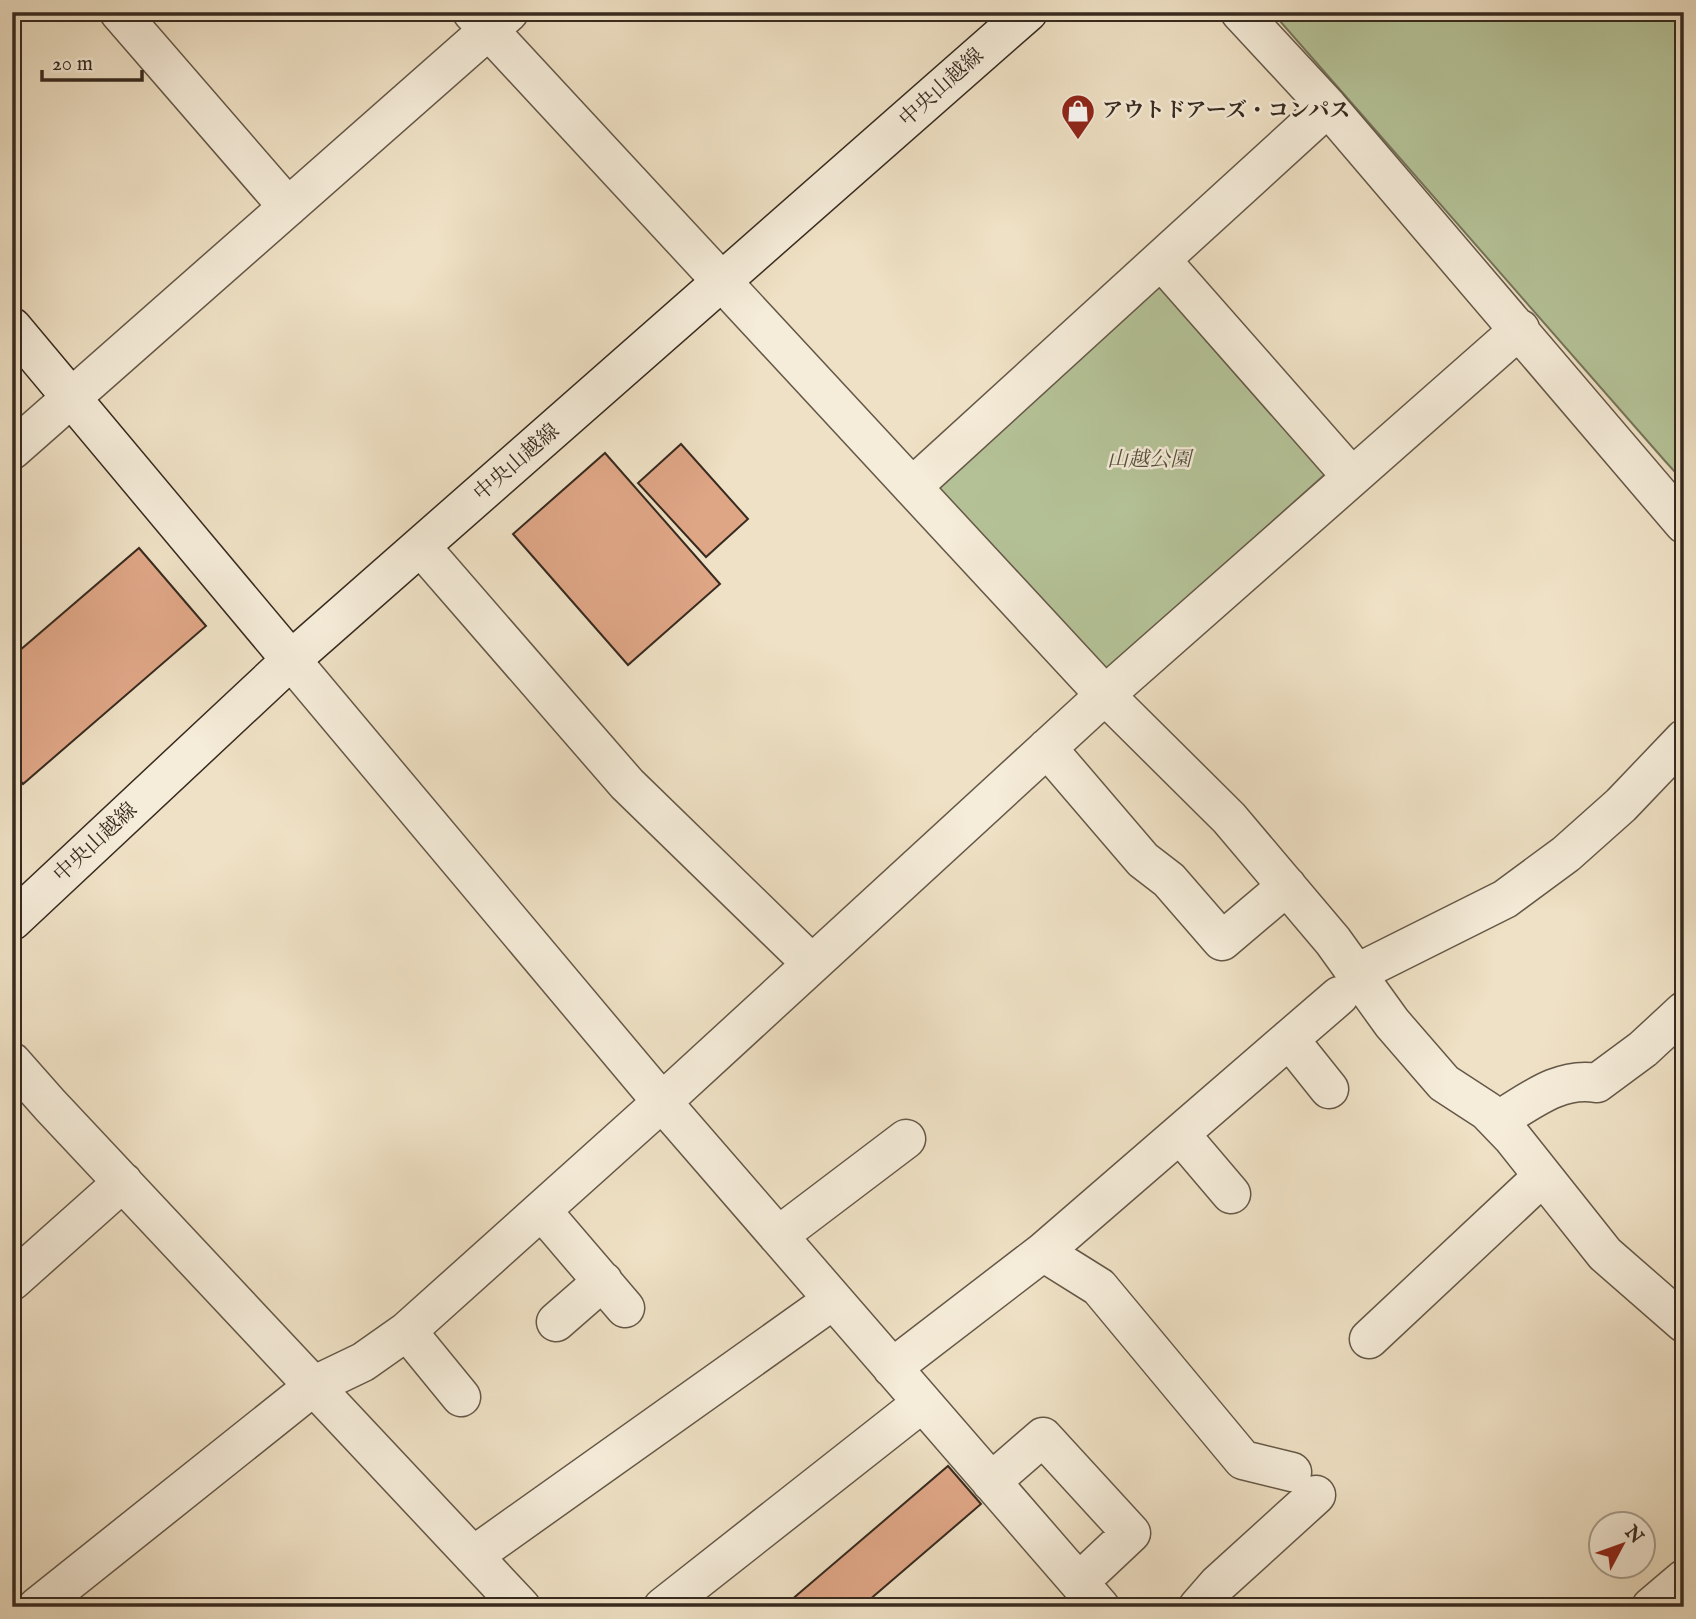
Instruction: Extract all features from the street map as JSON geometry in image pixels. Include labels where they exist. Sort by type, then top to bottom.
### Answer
[{"type":"street","points":[[119,12],[288,207]]},
{"type":"street","name":"中央山越線","points":[[12,921],[291,660],[723,283],[1028,12]]},
{"type":"street","points":[[1240,12],[1328,107],[1684,524]]},
{"type":"street","points":[[12,450],[288,207],[490,18],[723,283],[1105,695],[1229,818],[1333,941],[1348,985],[1392,1024],[1444,1083],[1488,1111],[1605,1254],[1684,1323]]},
{"type":"street","points":[[912,487],[1328,107]]},
{"type":"street","points":[[1161,260],[1352,477]]},
{"type":"street","points":[[12,327],[662,1102],[922,1403],[1089,1595],[1131,1533],[1044,1437],[991,1482]]},
{"type":"street","points":[[37,1607],[315,1385],[363,1363],[407,1331],[662,1102],[1105,695],[1520,329]]},
{"type":"street","points":[[421,547],[627,784],[812,964]]},
{"type":"street","points":[[892,1368],[1044,1252],[1289,1040],[1348,985],[1505,899],[1566,854],[1621,805],[1684,739]]},
{"type":"street","points":[[1047,748],[1143,860],[1169,880],[1223,942],[1287,886]]},
{"type":"street","points":[[1497,1121],[1557,1085],[1585,1081],[1597,1083],[1643,1049],[1684,1011]]},
{"type":"street","points":[[1289,1040],[1329,1089]]},
{"type":"street","points":[[12,1062],[521,1607]]},
{"type":"street","points":[[1180,1134],[1231,1194]]},
{"type":"street","points":[[778,1236],[906,1139]]},
{"type":"street","points":[[1369,1339],[1543,1176]]},
{"type":"street","points":[[12,1281],[123,1182]]},
{"type":"street","points":[[542,1211],[614,1295],[556,1322]]},
{"type":"street","points":[[1044,1252],[1099,1287],[1220,1453],[1304,1483],[1198,1607]]},
{"type":"street","points":[[473,1556],[834,1300]]},
{"type":"street","points":[[407,1331],[461,1397]]},
{"type":"street","points":[[663,1607],[922,1403]]},
{"type":"street","points":[[1651,1607],[1684,1579]]},
{"type":"green space","points":[[1272,12],[1684,12],[1684,482],[1665,461]]},
{"type":"green space","name":"山越公園","points":[[1161,275],[1332,468],[1101,676],[929,487]]},
{"type":"building","points":[[681,444],[748,519],[706,557],[638,483]]},
{"type":"building","points":[[605,453],[720,584],[628,665],[513,534]]},
{"type":"building","points":[[139,548],[206,626],[23,784],[12,771],[12,657]]},
{"type":"building","points":[[948,1466],[981,1504],[861,1607],[783,1607]]},
{"type":"place","name":"アウトドアーズ・コンパス","points":[[1078,141]]}]
